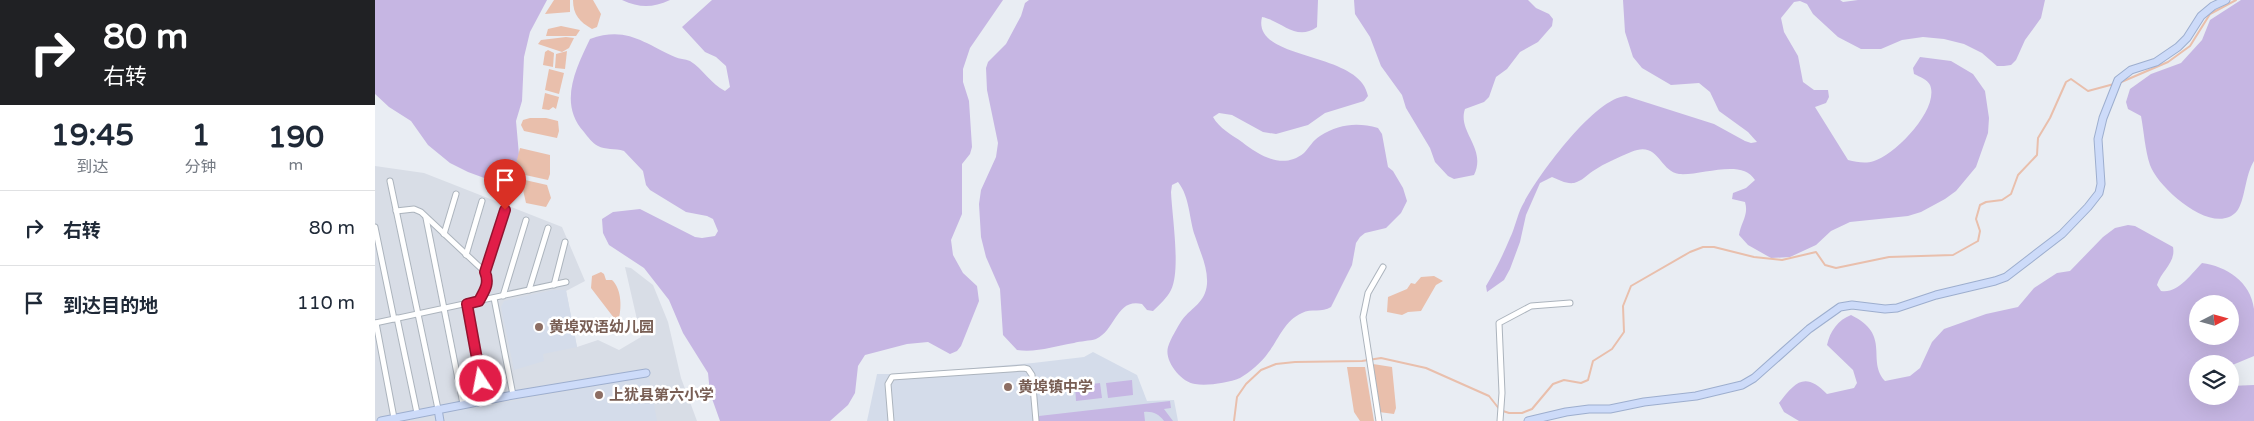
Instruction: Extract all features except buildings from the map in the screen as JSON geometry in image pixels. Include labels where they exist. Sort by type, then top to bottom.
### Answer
[{"type":"street","points":[[1528,421],[1589,408],[1610,409],[1643,402],[1696,396],[1742,385],[1754,378],[1809,329],[1841,307],[1852,305],[1885,309],[1897,308],[1936,295],[1995,281],[2006,276],[2062,234],[2095,199],[2101,184],[2098,139],[2103,118],[2118,80],[2131,70],[2156,62],[2177,47],[2187,38],[2201,16],[2213,6],[2225,0]]},
{"type":"street","points":[[390,180],[440,421]]},
{"type":"street","points":[[444,234],[456,194]]},
{"type":"street","points":[[466,255],[482,201]]},
{"type":"street","points":[[396,211],[414,208],[485,272],[488,279],[487,286],[479,301]]},
{"type":"street","points":[[485,272],[505,210]]},
{"type":"street","points":[[426,218],[463,404]]},
{"type":"street","points":[[503,296],[526,220]]},
{"type":"street","points":[[375,227],[417,413]]},
{"type":"street","points":[[529,290],[548,228]]},
{"type":"street","points":[[554,285],[565,242]]},
{"type":"street","points":[[1379,421],[1363,317],[1368,293],[1383,267]]},
{"type":"street","points":[[394,418],[376,323],[566,282]]},
{"type":"street","points":[[494,298],[513,395]]},
{"type":"street","points":[[1500,421],[1502,393],[1499,323],[1531,306],[1570,303]]},
{"type":"street","points":[[467,304],[485,400]]},
{"type":"street","points":[[891,421],[888,384],[892,377],[1024,368],[1028,369],[1032,375],[1036,421]]},
{"type":"street","points":[[381,421],[463,404],[647,372]]},
{"type":"shaded area","points":[[375,0],[547,0],[530,32],[524,57],[522,101],[516,121],[519,155],[515,168],[507,179],[487,179],[450,163],[428,145],[411,121],[389,107],[375,94]]},
{"type":"shaded area","points":[[554,0],[570,0],[570,12],[545,14]]},
{"type":"shaded area","points":[[573,0],[593,0],[601,14],[597,27],[592,29],[581,21],[574,10]]},
{"type":"shaded area","points":[[622,0],[670,0],[646,6]]},
{"type":"shaded area","points":[[712,0],[1003,0],[970,48],[963,69],[963,82],[969,101],[972,147],[970,154],[962,164],[962,214],[951,240],[953,255],[963,273],[977,286],[979,301],[961,346],[957,351],[950,354],[928,342],[907,344],[865,355],[858,366],[855,393],[848,405],[830,421],[720,421],[710,393],[708,373],[683,333],[669,300],[644,268],[609,245],[603,233],[602,219],[613,212],[640,209],[695,237],[715,236],[718,231],[713,219],[686,212],[650,190],[646,185],[643,171],[624,151],[604,148],[594,143],[576,121],[572,110],[571,98],[575,74],[590,39],[614,34],[634,38],[677,58],[690,61],[725,91],[730,87],[726,66],[716,57],[705,52],[682,27]]},
{"type":"shaded area","points":[[1029,0],[1318,0],[1317,27],[1309,31],[1296,31],[1262,17],[1263,31],[1273,42],[1289,50],[1347,71],[1361,81],[1368,96],[1364,101],[1325,113],[1308,125],[1276,134],[1263,132],[1232,115],[1219,113],[1213,117],[1226,131],[1256,152],[1280,161],[1296,158],[1304,153],[1318,138],[1334,129],[1348,125],[1378,128],[1382,134],[1388,167],[1393,171],[1403,188],[1407,201],[1401,213],[1386,228],[1365,233],[1360,237],[1356,243],[1352,265],[1331,307],[1324,310],[1305,312],[1296,316],[1286,325],[1262,360],[1240,378],[1217,384],[1195,384],[1179,375],[1171,364],[1167,353],[1172,337],[1182,320],[1204,296],[1207,284],[1205,266],[1193,229],[1187,201],[1178,182],[1172,185],[1171,192],[1176,257],[1174,281],[1167,296],[1153,311],[1147,310],[1142,304],[1133,303],[1121,310],[1103,335],[1096,339],[1038,350],[1017,350],[1003,335],[1000,289],[986,257],[981,237],[979,204],[981,190],[996,157],[998,143],[987,90],[986,68],[988,62],[1006,44],[1021,16],[1025,3]]},
{"type":"shaded area","points":[[1354,0],[1528,0],[1536,8],[1549,14],[1553,19],[1552,26],[1538,42],[1520,52],[1507,69],[1496,77],[1489,97],[1484,102],[1465,109],[1465,125],[1477,157],[1474,175],[1454,179],[1448,176],[1435,162],[1430,148],[1406,108],[1402,95],[1381,66],[1370,37],[1355,14]]},
{"type":"shaded area","points":[[1623,0],[1840,0],[1843,2],[1858,0],[2045,0],[2041,18],[2025,40],[2016,60],[2011,65],[2004,66],[1997,66],[1982,53],[1964,44],[1944,39],[1923,37],[1902,40],[1881,49],[1861,49],[1838,37],[1813,14],[1807,4],[1800,1],[1794,2],[1781,18],[1784,32],[1798,56],[1803,82],[1814,90],[1828,90],[1829,97],[1826,103],[1815,107],[1848,160],[1867,162],[1883,157],[1904,141],[1914,130],[1928,106],[1931,95],[1929,83],[1914,74],[1913,68],[1920,57],[1951,61],[1973,74],[1985,91],[1989,118],[1988,133],[1976,167],[1956,191],[1921,212],[1908,216],[1850,222],[1831,231],[1816,245],[1790,257],[1771,258],[1748,245],[1739,235],[1746,207],[1745,202],[1732,199],[1733,193],[1746,188],[1755,180],[1749,174],[1741,170],[1731,169],[1679,174],[1667,168],[1653,153],[1640,149],[1607,163],[1577,182],[1563,182],[1552,177],[1540,183],[1526,215],[1520,242],[1510,269],[1504,280],[1487,292],[1486,286],[1505,251],[1529,193],[1567,141],[1598,110],[1613,100],[1626,96],[1714,124],[1745,141],[1757,142],[1748,132],[1719,111],[1710,92],[1699,83],[1671,85],[1642,68],[1633,57],[1625,32]]},
{"type":"shaded area","points":[[2241,0],[2254,0],[2254,161],[2240,207],[2227,218],[2215,218],[2201,214],[2188,207],[2175,197],[2155,175],[2148,159],[2141,116],[2128,109],[2126,102],[2130,89],[2151,74],[2181,63],[2202,40],[2210,20]]},
{"type":"shaded area","points":[[561,26],[580,30],[576,36],[546,36],[548,29]]},
{"type":"shaded area","points":[[574,38],[569,48],[562,52],[538,44],[541,40]]},
{"type":"shaded area","points":[[548,50],[554,53],[553,67],[543,65],[545,52]]},
{"type":"shaded area","points":[[567,51],[565,69],[555,68],[556,54]]},
{"type":"shaded area","points":[[549,69],[564,73],[559,94],[545,90]]},
{"type":"shaded area","points":[[545,93],[559,97],[556,109],[553,107],[549,110],[542,109]]},
{"type":"shaded area","points":[[546,118],[558,121],[559,131],[557,138],[524,131],[521,125],[523,120]]},
{"type":"shaded area","points":[[520,148],[550,155],[550,174],[548,180],[516,173],[515,168]]},
{"type":"shaded area","points":[[375,166],[424,173],[562,227],[585,281],[566,291],[577,347],[598,340],[619,350],[641,337],[625,267],[631,268],[653,285],[668,322],[681,378],[697,421],[375,421]]},
{"type":"shaded area","points":[[525,180],[547,185],[551,198],[546,207],[526,203],[523,190],[514,186]]},
{"type":"shaded area","points":[[2128,225],[2135,226],[2173,247],[2172,258],[2157,285],[2161,291],[2167,291],[2179,286],[2202,263],[2220,268],[2243,283],[2252,299],[2254,309],[2254,356],[2239,362],[2239,355],[2189,355],[2189,405],[2239,405],[2239,386],[2254,385],[2254,421],[1799,421],[1784,412],[1779,403],[1795,385],[1806,381],[1819,387],[1827,394],[1854,388],[1857,383],[1853,370],[1827,345],[1835,327],[1846,317],[1851,315],[1871,331],[1875,339],[1877,365],[1885,381],[1910,376],[1920,368],[1932,342],[1944,329],[1986,314],[2018,307],[2034,288],[2057,273],[2070,271],[2103,237],[2115,228]]},
{"type":"shaded area","points":[[601,272],[606,280],[612,280],[618,289],[620,311],[618,321],[591,288],[592,276]]},
{"type":"shaded area","points":[[1434,276],[1443,281],[1436,285],[1421,311],[1408,312],[1402,315],[1387,312],[1388,297],[1407,289],[1411,283],[1415,284],[1421,277]]},
{"type":"shaded area","name":"黄埠双语幼儿园","points":[[553,290],[566,290],[577,347],[543,354],[544,361],[514,370],[501,307],[504,301]]},
{"type":"shaded area","name":"黄埠镇中学","points":[[1093,352],[1137,375],[1147,401],[1174,400],[1178,421],[867,421],[877,374],[905,374],[1033,363],[1084,357]]},
{"type":"shaded area","points":[[1373,364],[1392,367],[1396,408],[1394,414],[1379,412]]},
{"type":"shaded area","points":[[1347,367],[1365,367],[1374,421],[1360,421],[1354,412]]},
{"type":"shaded area","name":"上犹县第六小学","points":[[649,377],[657,421],[446,421],[444,413]]},
{"type":"shaded area","points":[[1132,380],[1133,395],[1108,398],[1106,383]]},
{"type":"shaded area","points":[[1100,383],[1102,398],[1076,401],[1075,386]]},
{"type":"shaded area","points":[[1170,401],[1171,408],[1164,409],[1173,421],[1164,421],[1158,415],[1144,412],[1145,421],[1039,421],[1039,416]]},
{"type":"waterway","points":[[2119,83],[2168,62],[2190,46],[2210,14],[2236,0]]},
{"type":"waterway","points":[[1234,421],[1237,397],[1246,384],[1261,370],[1276,364],[1295,362],[1362,361],[1381,358],[1426,368],[1489,396],[1500,410],[1509,413],[1522,413],[1532,409],[1553,384],[1564,380],[1581,383],[1588,380],[1593,361],[1612,349],[1624,332],[1623,306],[1631,286],[1690,252],[1703,247],[1714,247],[1754,257],[1782,260],[1816,252],[1825,265],[1836,268],[1889,257],[1953,255],[1978,241],[1980,231],[1976,219],[1980,205],[1986,202],[2002,200],[2011,194],[2018,175],[2037,155],[2038,138],[2050,118],[2066,82],[2071,79],[2088,91],[2114,84]]},
{"type":"place","name":"黄埠双语幼儿园","points":[[539,327]]},
{"type":"place","name":"黄埠镇中学","points":[[1008,387]]},
{"type":"place","name":"上犹县第六小学","points":[[599,395]]},
{"type":"route","points":[[481,381],[467,304],[479,301],[487,286],[488,279],[485,272],[505,210]]}]
